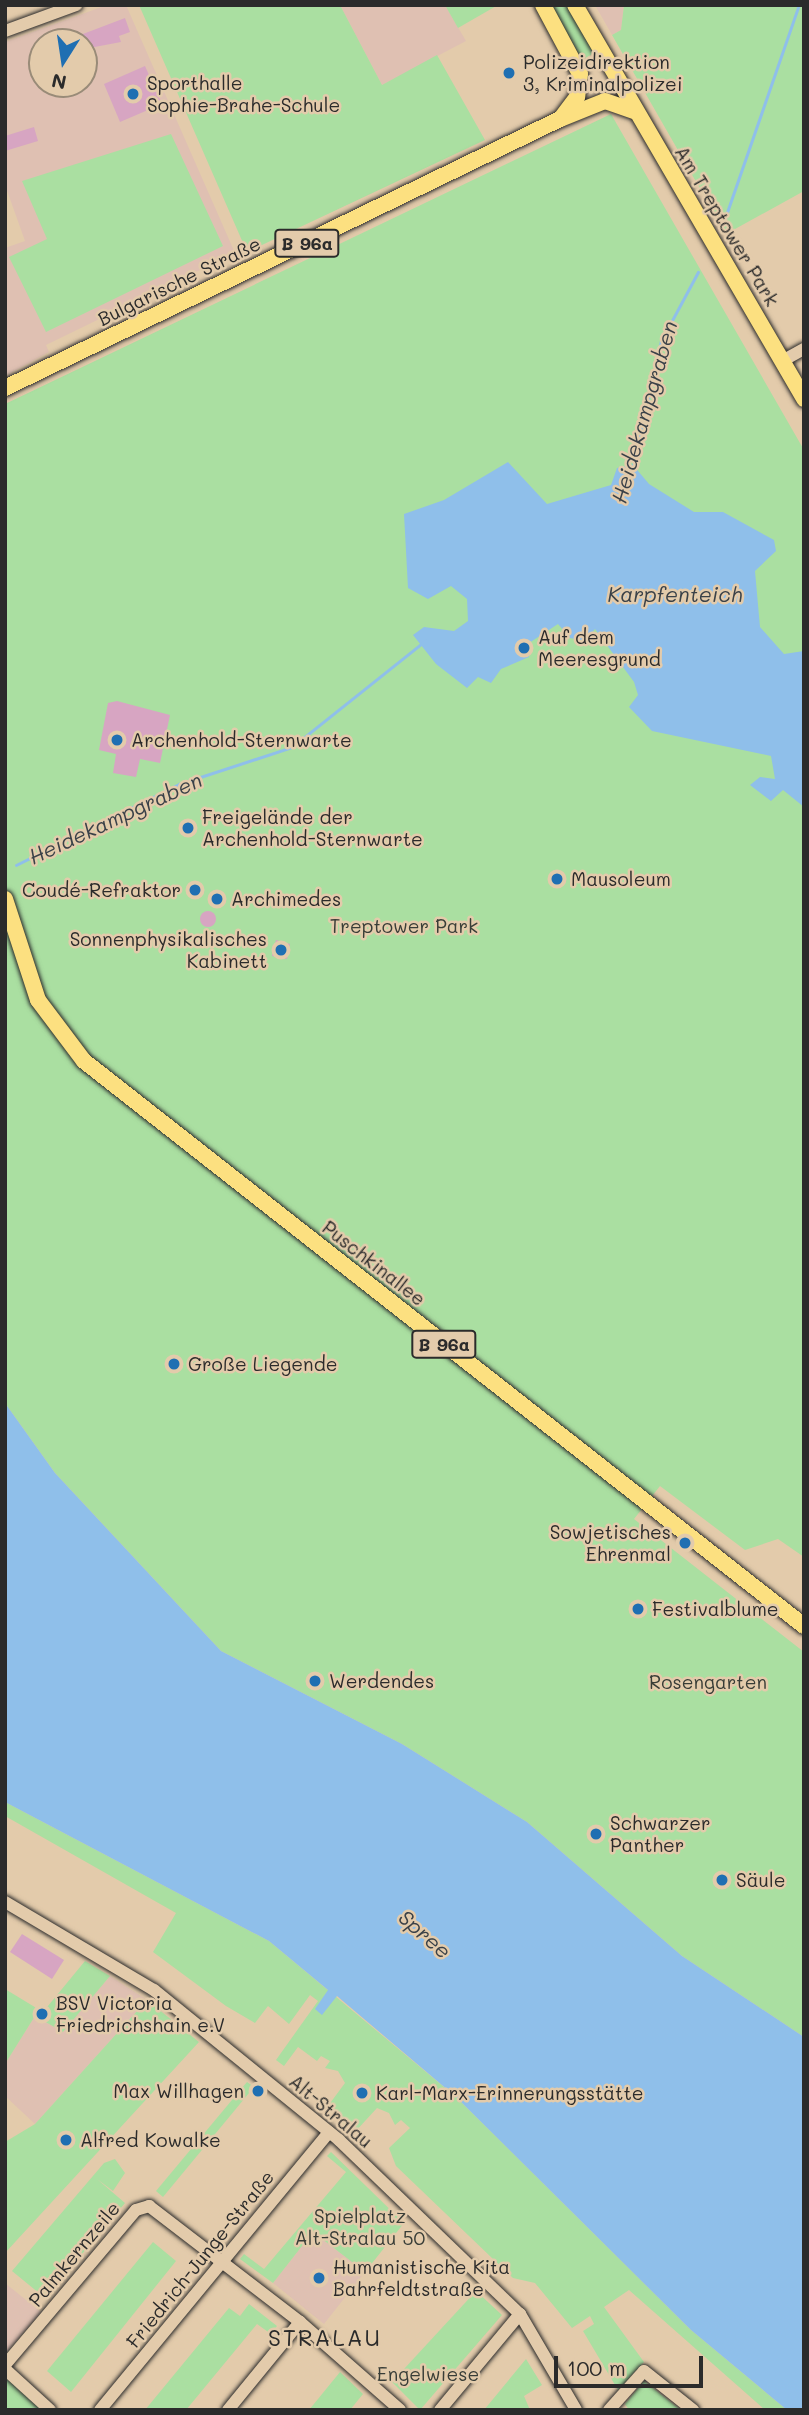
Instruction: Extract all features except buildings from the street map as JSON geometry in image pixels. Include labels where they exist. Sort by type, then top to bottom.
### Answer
[{"type":"main road","points":[[543,5],[580,69],[578,97],[560,119]]},
{"type":"main road","name":"Am Treptower Park","points":[[575,5],[634,111],[804,399]]},
{"type":"main road","name":"Bulgarische Straße","points":[[5,388],[560,119],[609,101],[634,111]]},
{"type":"main road","name":"Puschkinallee","points":[[5,899],[38,1000],[84,1061],[804,1626]]},
{"type":"street","points":[[36,5],[41,18]]},
{"type":"street","points":[[5,31],[76,5]]},
{"type":"street","points":[[782,361],[804,349]]},
{"type":"street","name":"Alt-Stralau","points":[[5,1902],[154,1990],[329,2132],[520,2314],[576,2410]]},
{"type":"street","name":"Friedrich-Junge-Straße","points":[[100,2410],[329,2132]]},
{"type":"street","name":"Palmkernzeile","points":[[5,2367],[136,2210],[149,2206],[222,2262]]},
{"type":"street","points":[[222,2262],[300,2322],[400,2410]]},
{"type":"street","points":[[440,2410],[520,2314]]},
{"type":"street","points":[[228,2410],[300,2322]]},
{"type":"street","points":[[5,2367],[50,2410]]},
{"type":"street","points":[[610,2410],[644,2371],[693,2410]]},
{"type":"shaded area","points":[[107,5],[126,5],[235,253],[46,345],[49,352],[5,376],[5,248],[25,241],[5,185],[5,42],[28,34],[28,98],[98,98],[98,28],[44,28]]},
{"type":"shaded area","points":[[340,5],[445,5],[466,41],[382,85]]},
{"type":"shaded area","points":[[595,5],[624,5],[621,30],[612,35]]},
{"type":"shaded area","points":[[110,1976],[147,2000],[35,2124],[5,2096],[5,2064],[35,2016],[63,2032]]},
{"type":"shaded area","name":"Humanistische Kita Bahrfeldtstraße","points":[[313,2232],[365,2272],[324,2324],[273,2283]]},
{"type":"shaded area","points":[[5,2283],[41,2312],[5,2354]]},
{"type":"green space","points":[[139,5],[340,5],[382,85],[437,55],[485,140],[247,252]]},
{"type":"green space","points":[[445,5],[498,5],[458,28]]},
{"type":"green space","points":[[550,5],[568,5],[594,53],[582,60]]},
{"type":"green space","points":[[624,5],[804,5],[804,191],[726,234],[612,35],[621,30]]},
{"type":"green space","name":"Treptower Park","points":[[611,114],[804,450],[804,1557],[778,1539],[745,1550],[660,1486],[634,1519],[804,1652],[804,2037],[682,1956],[527,1822],[402,1744],[221,1651],[55,1473],[5,1403],[5,404]]},
{"type":"green space","points":[[171,134],[223,246],[46,332],[9,257],[47,239],[22,181]]},
{"type":"green space","points":[[5,1802],[269,1941],[456,2097],[691,2330],[787,2410],[765,2410],[629,2290],[604,2307],[644,2362],[618,2390],[583,2331],[594,2324],[590,2316],[572,2328],[535,2283],[513,2278],[396,2166],[389,2148],[410,2128],[401,2120],[395,2125],[389,2113],[377,2108],[354,2133],[325,2110],[345,2083],[338,2071],[325,2068],[330,2061],[321,2056],[317,2061],[298,2047],[284,2066],[276,2060],[318,2001],[310,1995],[289,2024],[268,2006],[255,2023],[226,2006],[153,1952],[176,1913],[5,1816]]},
{"type":"green space","name":"BSV Victoria Friedrichshain e.V","points":[[85,1961],[110,1976],[63,2032],[35,2016],[5,2064],[5,1989],[43,2012]]},
{"type":"green space","points":[[147,2000],[199,2042],[5,2253],[5,2142],[35,2124]]},
{"type":"green space","points":[[247,2082],[254,2087],[163,2197],[156,2191]]},
{"type":"green space","name":"Spielplatz Alt-Stralau 50","points":[[331,2152],[404,2223],[365,2272],[313,2232],[273,2283],[240,2259],[244,2254],[264,2269],[346,2172],[327,2156]]},
{"type":"green space","points":[[115,2159],[125,2173],[113,2191],[97,2179],[125,2203],[45,2298],[12,2271],[104,2163]]},
{"type":"green space","points":[[153,2242],[176,2261],[71,2392],[47,2371]]},
{"type":"green space","name":"Engelwiese","points":[[476,2291],[502,2315],[420,2410],[392,2382]]},
{"type":"green space","points":[[249,2304],[277,2326],[271,2334],[257,2324],[186,2410],[145,2410],[229,2308],[240,2316]]},
{"type":"green space","points":[[526,2359],[542,2385],[524,2396],[530,2410],[484,2410]]},
{"type":"green space","name":"Engelwiese","points":[[340,2372],[363,2394],[350,2410],[309,2410]]},
{"type":"green space","points":[[5,2378],[10,2381],[42,2410],[5,2408]]},
{"type":"green space","points":[[644,2381],[681,2410],[629,2410],[625,2404]]},
{"type":"water","name":"Karpfenteich","points":[[508,462],[547,504],[611,485],[617,468],[633,465],[649,484],[694,512],[723,512],[774,540],[776,551],[755,571],[760,627],[784,654],[804,651],[804,807],[783,790],[771,801],[750,785],[760,777],[775,779],[771,756],[652,731],[629,707],[638,695],[634,682],[595,629],[585,641],[570,638],[558,624],[529,643],[529,657],[501,669],[491,683],[478,677],[467,688],[436,664],[413,635],[424,627],[454,631],[468,621],[467,599],[451,586],[428,599],[408,588],[404,514],[444,500]]},
{"type":"water","name":"Spree","points":[[5,1403],[55,1473],[221,1651],[402,1744],[527,1822],[682,1956],[804,2037],[804,2410],[787,2410],[691,2330],[456,2097],[337,1996],[322,2015],[315,2009],[328,1990],[269,1941],[5,1802]]},
{"type":"waterway","name":"Heidekampgraben","points":[[723,224],[799,5]]},
{"type":"waterway","name":"Heidekampgraben","points":[[633,466],[661,341],[698,272]]},
{"type":"waterway","name":"Heidekampgraben","points":[[16,865],[179,784],[292,747],[425,641]]},
{"type":"place","name":"Polizeidirektion 3, Kriminalpolizei","points":[[509,73]]},
{"type":"place","name":"Sporthalle Sophie-Brahe-Schule","points":[[133,94]]},
{"type":"place","name":"Auf dem Meeresgrund","points":[[524,648]]},
{"type":"place","name":"Archenhold-Sternwarte","points":[[117,740]]},
{"type":"place","name":"Freigelände der Archenhold-Sternwarte","points":[[188,828]]},
{"type":"place","name":"Mausoleum","points":[[557,879]]},
{"type":"place","name":"Coudé-Refraktor","points":[[195,890]]},
{"type":"place","name":"Archimedes","points":[[217,899]]},
{"type":"place","name":"Sonnenphysikalisches Kabinett","points":[[281,950]]},
{"type":"place","name":"Große Liegende","points":[[174,1364]]},
{"type":"place","name":"Sowjetisches Ehrenmal","points":[[685,1543]]},
{"type":"place","name":"Festivalblume","points":[[638,1609]]},
{"type":"place","name":"Werdendes","points":[[315,1681]]},
{"type":"place","name":"Schwarzer Panther","points":[[596,1834]]},
{"type":"place","name":"Säule","points":[[722,1880]]},
{"type":"place","name":"BSV Victoria Friedrichshain e.V","points":[[42,2014]]},
{"type":"place","name":"Max Willhagen","points":[[258,2091]]},
{"type":"place","name":"Karl-Marx-Erinnerungsstätte","points":[[362,2093]]},
{"type":"place","name":"Alfred Kowalke","points":[[66,2140]]},
{"type":"place","name":"Humanistische Kita Bahrfeldtstraße","points":[[319,2278]]},
{"type":"district","name":"STRALAU","points":[[325,2337]]},
{"type":"park label","name":"Rosengarten","points":[[708,1682]]}]
